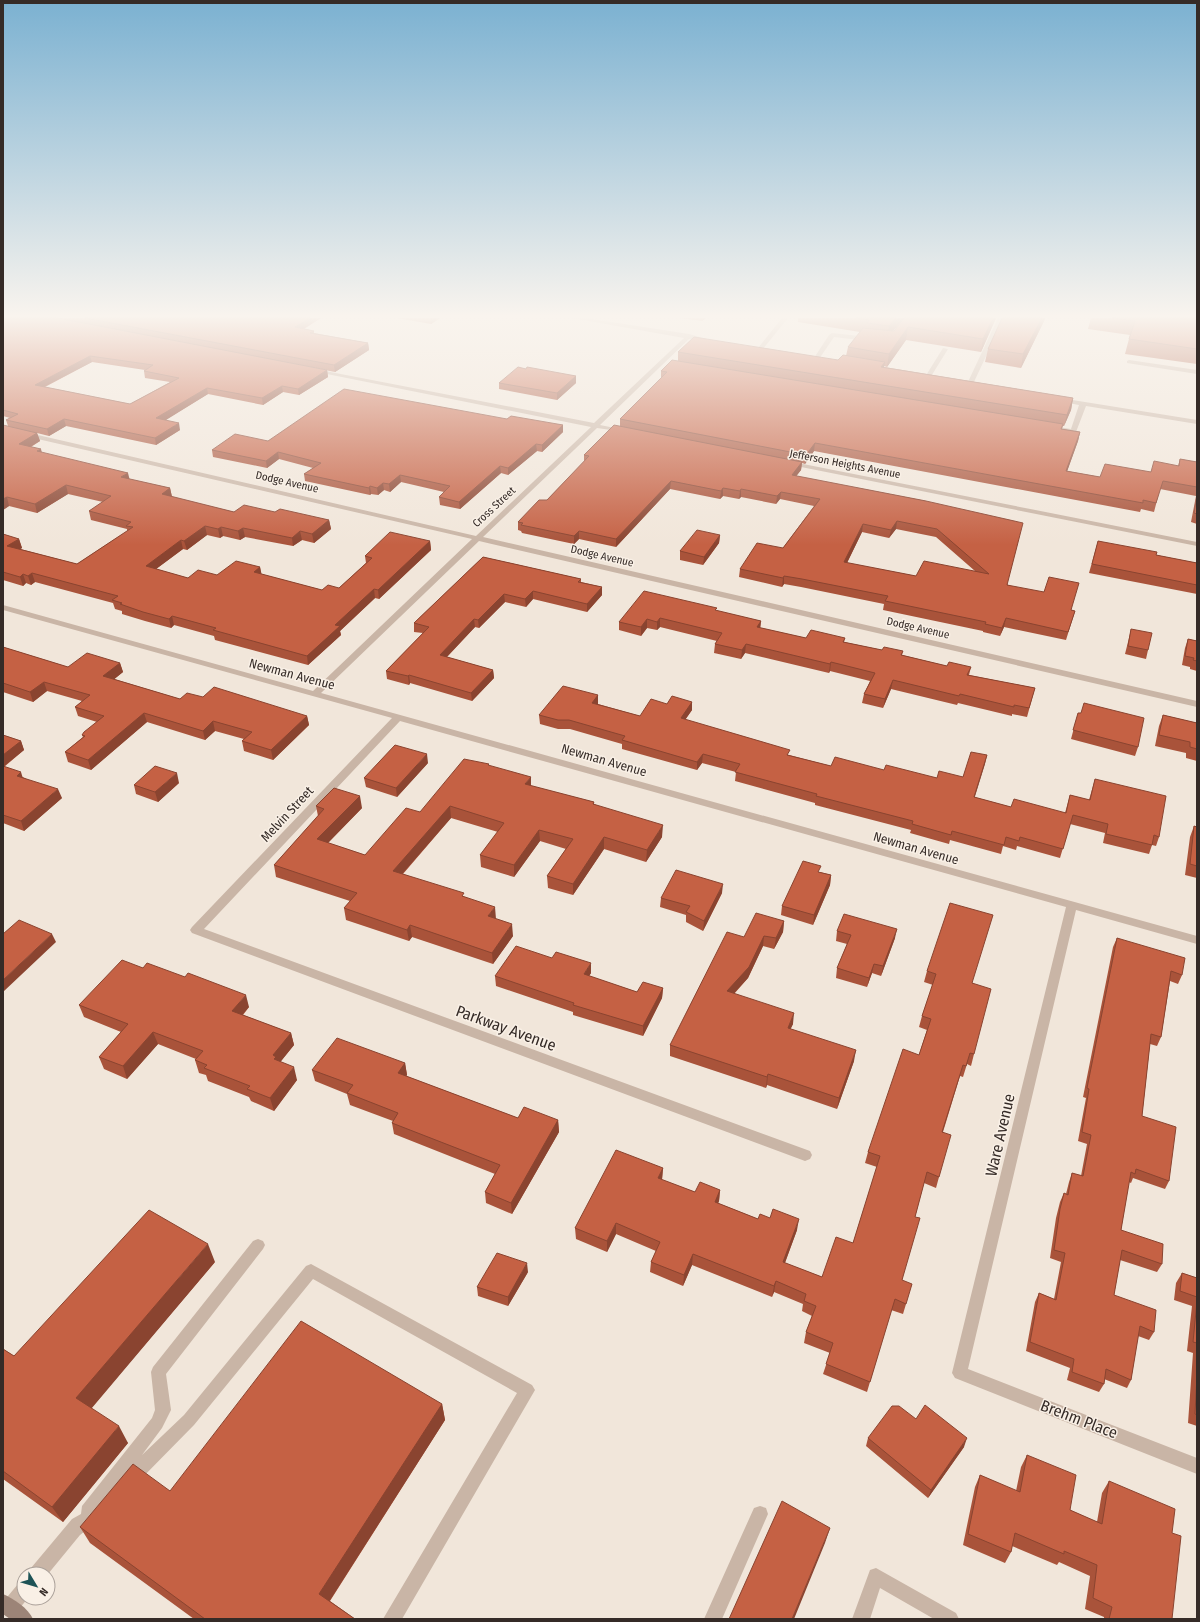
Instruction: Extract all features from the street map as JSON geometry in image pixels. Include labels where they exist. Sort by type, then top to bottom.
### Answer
[{"type":"main road","points":[[6,1606],[24,1619]]},
{"type":"street","points":[[433,394],[628,432]]},
{"type":"street","name":"Cross Street","points":[[315,694],[476,538],[632,394]]},
{"type":"street","points":[[1053,399],[1197,422]]},
{"type":"street","points":[[1043,426],[1074,431],[1083,404]]},
{"type":"street","name":"Dodge Avenue","points":[[3,429],[1197,704]]},
{"type":"street","name":"Jefferson Heights Avenue","points":[[783,462],[1197,544]]},
{"type":"street","name":"Newman Avenue","points":[[3,607],[399,716],[1197,940]]},
{"type":"street","name":"Melvin Street","points":[[196,930],[399,716]]},
{"type":"street","name":"Ware Avenue","points":[[960,1373],[1072,905]]},
{"type":"street","name":"Parkway Avenue","points":[[196,930],[805,1155]]},
{"type":"street","points":[[44,1566],[75,1529],[157,1423],[163,1410],[158,1372],[258,1245]]},
{"type":"street","points":[[75,1529],[118,1492],[144,1463],[189,1420],[311,1271],[527,1390],[392,1619]]},
{"type":"street","name":"Brehm Place","points":[[960,1373],[1197,1466]]},
{"type":"street","points":[[713,1619],[760,1514]]},
{"type":"street","points":[[861,1619],[876,1576],[950,1619]]},
{"type":"street","points":[[6,1606],[16,1597]]},
{"type":"building","points":[[3,394],[78,394],[130,404],[149,394],[197,394],[156,418],[179,423],[155,438],[64,419],[47,429],[6,420],[18,414],[3,410]]},
{"type":"building","points":[[238,394],[269,394],[262,398]]},
{"type":"building","points":[[337,394],[370,394],[507,419],[511,416],[563,425],[542,445],[536,444],[508,468],[500,466],[459,502],[439,497],[450,486],[400,475],[389,484],[383,483],[377,488],[370,486],[369,488],[304,474],[321,463],[278,452],[266,461],[212,450],[235,434],[268,441]]},
{"type":"building","points":[[645,394],[878,394],[1063,424],[1061,429],[1080,432],[1066,471],[1100,477],[1105,464],[1151,472],[1154,461],[1179,466],[1180,459],[1197,462],[1197,487],[1163,481],[1156,503],[1143,500],[1143,503],[815,443],[806,455],[620,419]]},
{"type":"building","points":[[935,394],[1046,394],[1073,398],[1067,415]]},
{"type":"building","points":[[3,425],[37,433],[19,444],[41,449],[37,451],[128,473],[121,477],[170,488],[162,494],[234,512],[244,505],[275,512],[280,509],[329,520],[312,534],[300,531],[292,538],[243,528],[238,531],[221,527],[218,529],[205,526],[184,541],[181,540],[146,566],[188,578],[198,570],[217,575],[236,561],[260,567],[254,572],[322,590],[328,585],[339,588],[372,558],[365,556],[390,532],[430,541],[378,590],[374,589],[335,625],[340,626],[307,656],[213,630],[216,628],[172,616],[169,619],[143,612],[112,600],[118,596],[32,573],[28,576],[23,574],[20,577],[3,572],[3,534],[19,539],[7,546],[77,564],[133,527],[126,526],[131,522],[89,511],[111,496],[66,485],[35,504],[7,497],[3,499]]},
{"type":"building","points":[[614,425],[802,462],[792,475],[926,501],[1023,523],[1007,585],[1044,592],[1049,577],[1079,583],[1071,610],[1075,611],[1068,632],[1006,618],[1002,628],[985,624],[986,622],[885,601],[888,596],[802,579],[784,576],[783,578],[740,569],[757,543],[783,548],[820,499],[781,492],[777,496],[741,489],[740,491],[723,488],[721,491],[671,481],[616,539],[579,531],[574,536],[521,525],[523,523],[518,522],[539,500],[547,500],[589,456],[584,455]],"holes":[[[897,521],[937,529],[989,574],[924,561],[916,576],[844,562],[863,524],[891,530]]]},
{"type":"building","points":[[1197,495],[1197,514],[1194,513]]},
{"type":"building","points":[[697,530],[720,535],[704,557],[680,551]]},
{"type":"building","points":[[1098,541],[1157,552],[1156,555],[1197,563],[1197,585],[1092,564]]},
{"type":"building","points":[[483,557],[581,579],[578,582],[602,587],[587,604],[533,591],[525,599],[504,594],[478,620],[474,619],[440,655],[493,670],[471,693],[409,675],[386,671],[429,627],[414,623]]},
{"type":"building","points":[[644,591],[717,608],[715,610],[761,621],[757,627],[806,638],[811,630],[845,638],[843,642],[882,650],[884,647],[903,651],[901,655],[947,666],[949,662],[971,667],[967,675],[1035,688],[1029,708],[1014,705],[1014,707],[960,694],[959,696],[893,680],[885,699],[864,694],[875,673],[746,644],[742,650],[715,644],[722,633],[660,618],[657,622],[647,619],[641,627],[619,622]]},
{"type":"building","points":[[1131,629],[1152,633],[1148,650],[1128,646]]},
{"type":"building","points":[[1188,639],[1197,641],[1197,661],[1193,660],[1194,658],[1185,656]]},
{"type":"building","points":[[3,647],[68,667],[87,653],[120,663],[103,676],[180,699],[187,693],[203,697],[214,687],[307,716],[271,750],[242,741],[252,732],[213,721],[203,731],[144,713],[88,760],[65,752],[85,736],[82,735],[84,732],[104,716],[75,707],[90,695],[44,682],[30,692],[3,683]]},
{"type":"building","points":[[563,686],[598,695],[592,703],[640,716],[651,699],[667,704],[672,696],[692,702],[681,718],[790,750],[787,755],[831,766],[835,757],[884,770],[886,765],[937,778],[939,771],[963,777],[971,752],[987,755],[974,797],[1011,807],[1014,799],[1066,813],[1070,795],[1090,800],[1095,779],[1166,796],[1159,837],[1154,835],[1152,845],[1106,834],[1108,824],[1073,815],[1063,849],[1020,837],[1019,841],[1006,837],[1004,845],[952,831],[951,835],[912,824],[913,821],[816,796],[817,794],[735,772],[740,764],[703,754],[697,762],[622,740],[625,736],[569,720],[558,720],[539,715]]},
{"type":"building","points":[[1084,703],[1144,718],[1138,747],[1073,730],[1078,713],[1081,713]]},
{"type":"building","points":[[1163,715],[1197,723],[1197,749],[1190,747],[1190,742],[1159,735]]},
{"type":"building","points":[[3,735],[21,741],[3,755]]},
{"type":"building","points":[[395,745],[427,754],[396,788],[364,778]]},
{"type":"building","points":[[464,759],[489,764],[488,765],[531,777],[525,784],[594,802],[593,804],[663,825],[647,850],[604,837],[573,884],[547,876],[573,839],[539,830],[514,865],[480,855],[504,823],[450,806],[393,871],[464,893],[462,896],[495,907],[488,916],[512,924],[492,953],[410,925],[407,930],[344,908],[357,893],[274,865],[324,809],[316,806],[334,788],[360,796],[317,839],[365,855],[406,808],[420,812]]},
{"type":"building","points":[[3,766],[21,772],[17,776],[58,789],[21,821],[3,815]]},
{"type":"building","points":[[155,766],[177,773],[155,792],[134,785]]},
{"type":"building","points":[[1194,826],[1197,827],[1197,866],[1190,864]]},
{"type":"building","points":[[803,861],[821,866],[818,872],[831,875],[814,915],[782,906]]},
{"type":"building","points":[[676,870],[723,884],[704,921],[686,912],[690,906],[661,898]]},
{"type":"building","points":[[950,903],[993,915],[972,983],[991,989],[974,1054],[970,1053],[966,1066],[963,1065],[942,1132],[951,1135],[939,1177],[927,1172],[915,1217],[920,1218],[902,1280],[912,1284],[906,1304],[895,1299],[870,1382],[826,1364],[833,1343],[806,1332],[816,1306],[804,1301],[806,1294],[776,1281],[774,1286],[693,1254],[684,1275],[651,1262],[660,1242],[616,1223],[607,1241],[575,1228],[616,1150],[663,1168],[658,1178],[695,1192],[700,1182],[720,1190],[715,1202],[758,1219],[760,1214],[770,1218],[773,1209],[799,1219],[783,1262],[822,1277],[836,1237],[853,1243],[880,1156],[868,1152],[903,1049],[919,1055],[931,1019],[922,1016],[936,974],[927,971]]},
{"type":"building","points":[[756,913],[784,921],[776,938],[764,936],[749,967],[727,991],[794,1013],[788,1028],[856,1050],[839,1098],[768,1074],[767,1077],[670,1045],[727,932],[744,937]]},
{"type":"building","points":[[844,914],[897,929],[883,966],[874,964],[869,978],[837,968],[851,935],[837,931]]},
{"type":"building","points":[[19,920],[52,934],[3,980],[3,934]]},
{"type":"building","points":[[1117,938],[1185,958],[1182,975],[1171,971],[1161,1037],[1151,1034],[1142,1116],[1176,1127],[1169,1181],[1136,1169],[1135,1174],[1131,1172],[1121,1230],[1163,1244],[1162,1264],[1122,1250],[1114,1295],[1156,1310],[1154,1332],[1140,1326],[1131,1380],[1106,1369],[1104,1384],[1072,1372],[1074,1359],[1030,1342],[1039,1293],[1056,1300],[1065,1253],[1054,1250],[1064,1193],[1068,1195],[1072,1173],[1083,1176],[1091,1135],[1082,1132],[1089,1089],[1087,1088]]},
{"type":"building","points":[[516,946],[552,958],[556,952],[591,963],[584,974],[637,992],[643,982],[663,988],[643,1026],[573,1005],[574,1003],[495,976]]},
{"type":"building","points":[[122,960],[143,968],[147,963],[185,977],[188,973],[246,995],[232,1011],[291,1033],[273,1055],[276,1057],[274,1059],[294,1067],[270,1098],[247,1089],[250,1086],[204,1068],[207,1065],[195,1060],[203,1051],[153,1032],[123,1066],[99,1057],[128,1024],[79,1005]]},
{"type":"building","points":[[337,1038],[405,1063],[398,1073],[518,1118],[524,1107],[558,1120],[511,1203],[485,1192],[500,1165],[392,1123],[398,1113],[347,1093],[353,1085],[312,1070]]},
{"type":"building","points":[[149,1210],[208,1244],[76,1398],[119,1426],[52,1507],[3,1471],[3,1349],[14,1356]]},
{"type":"building","points":[[497,1253],[527,1263],[508,1297],[477,1287]]},
{"type":"building","points":[[1182,1273],[1197,1278],[1197,1297],[1180,1291]]},
{"type":"building","points":[[1197,1301],[1197,1343],[1193,1342]]},
{"type":"building","points":[[301,1321],[442,1404],[319,1594],[355,1619],[205,1619],[80,1527],[133,1464],[170,1491]]},
{"type":"building","points":[[1197,1375],[1197,1415],[1195,1414]]},
{"type":"building","points":[[925,1405],[967,1438],[931,1490],[868,1438],[892,1406],[899,1406],[916,1419]]},
{"type":"building","points":[[1027,1455],[1076,1475],[1070,1510],[1102,1524],[1109,1481],[1175,1509],[1172,1533],[1181,1536],[1172,1619],[1109,1619],[1112,1607],[1093,1598],[1097,1565],[1064,1551],[1064,1554],[1015,1533],[1011,1552],[968,1534],[980,1475],[1020,1492]]},
{"type":"building","points":[[782,1501],[830,1528],[792,1619],[729,1619]]}]
